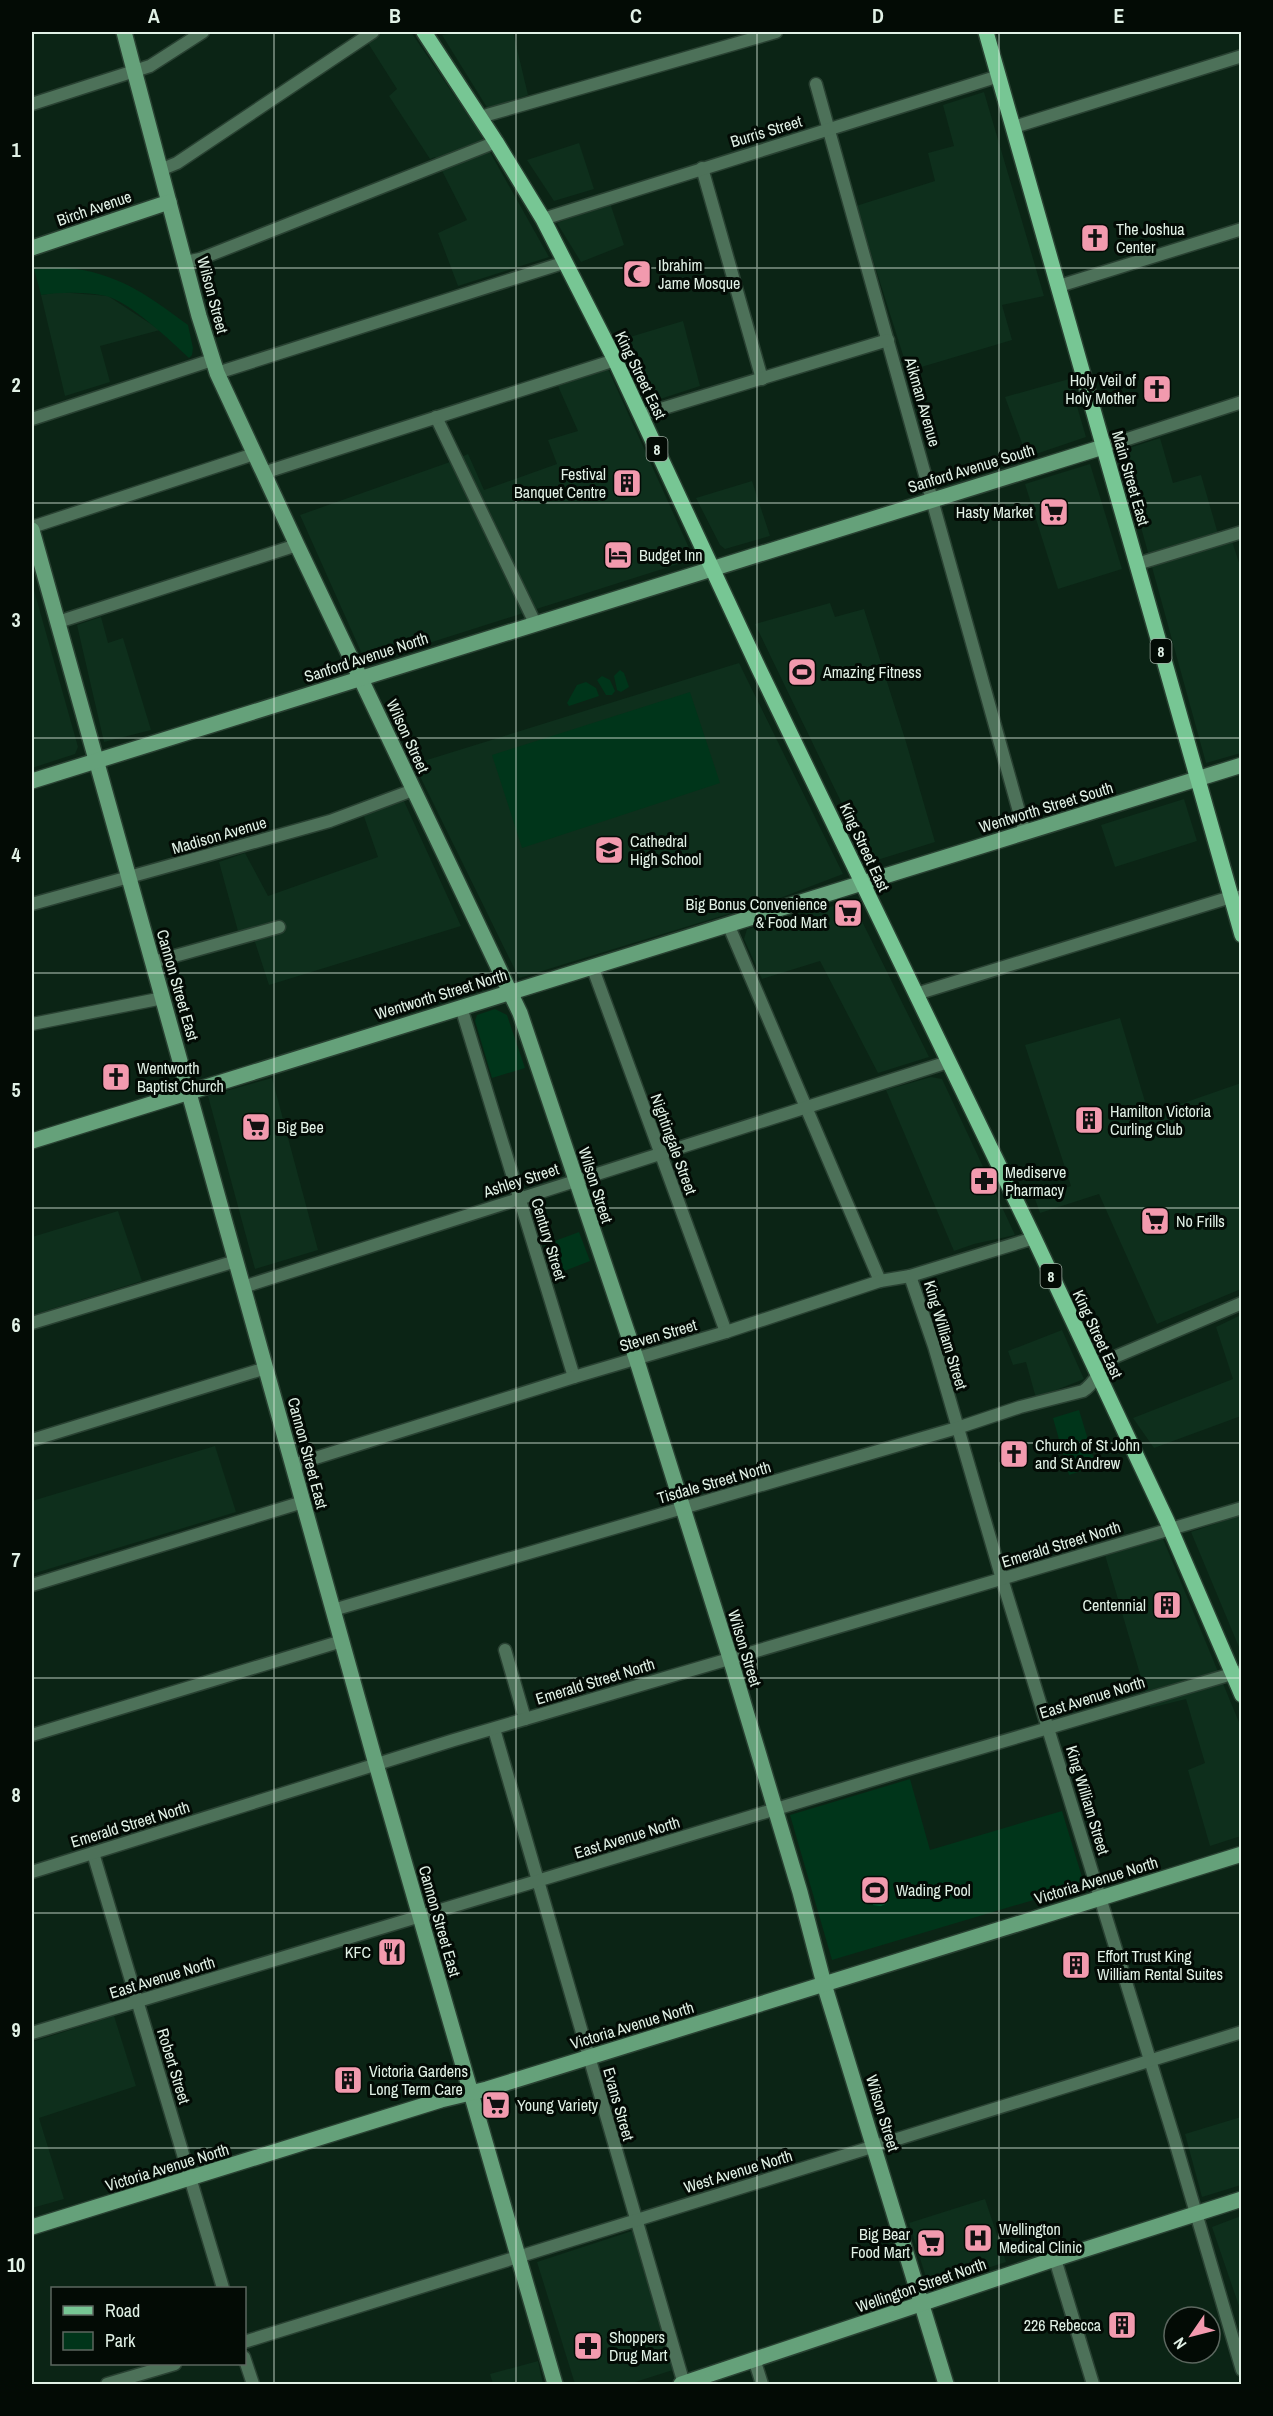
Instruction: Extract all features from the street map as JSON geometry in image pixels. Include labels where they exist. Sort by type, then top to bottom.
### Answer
[{"type":"main road","name":"Wilson Street","points":[[124,32],[215,367],[413,790],[511,992],[636,1358],[730,1658],[776,1809],[824,1984],[946,2385]]},
{"type":"main road","name":"King Street East","points":[[424,32],[543,219],[615,360],[862,882],[1034,1238],[1237,1673],[1242,1695]]},
{"type":"main road","name":"Main Street East","points":[[987,32],[1197,778],[1236,897],[1242,935]]},
{"type":"main road","name":"Birch Avenue","points":[[32,248],[169,202]]},
{"type":"main road","name":"Sanford Avenue South","points":[[712,567],[1103,447]]},
{"type":"main road","name":"Cannon Street East","points":[[32,529],[376,1764],[555,2385]]},
{"type":"main road","name":"Sanford Avenue North","points":[[32,781],[712,567]]},
{"type":"main road","name":"Wentworth Street South","points":[[862,882],[1242,765]]},
{"type":"main road","name":"Wentworth Street North","points":[[32,1141],[862,882]]},
{"type":"main road","name":"Victoria Avenue North","points":[[32,2227],[1242,1854]]},
{"type":"main road","name":"Wellington Street North","points":[[682,2384],[1242,2199]]},
{"type":"street","points":[[32,104],[150,66],[203,32]]},
{"type":"street","points":[[160,170],[177,163],[373,32]]},
{"type":"street","points":[[480,117],[776,32]]},
{"type":"street","points":[[1014,127],[1242,56]]},
{"type":"street","name":"Burris Street","points":[[543,219],[999,75]]},
{"type":"street","name":"Aikman Avenue","points":[[816,84],[1025,833]]},
{"type":"street","points":[[185,262],[200,259],[496,142]]},
{"type":"street","points":[[702,168],[762,379]]},
{"type":"street","points":[[1059,286],[1242,229]]},
{"type":"street","points":[[32,419],[566,262]]},
{"type":"street","points":[[641,415],[888,340]]},
{"type":"street","points":[[263,473],[615,360]]},
{"type":"street","name":"Sanford Avenue South","points":[[1103,447],[1242,402]]},
{"type":"street","points":[[436,417],[535,623]]},
{"type":"street","points":[[32,529],[254,454]]},
{"type":"street","points":[[1137,564],[1242,532]]},
{"type":"street","points":[[58,622],[297,545]]},
{"type":"street","name":"Madison Avenue","points":[[32,904],[330,821],[413,790]]},
{"type":"street","points":[[916,994],[1236,897]]},
{"type":"street","points":[[728,924],[880,1281]]},
{"type":"street","points":[[153,962],[279,927]]},
{"type":"street","name":"Nightingale Street","points":[[591,966],[726,1332]]},
{"type":"street","points":[[32,1024],[163,998]]},
{"type":"street","name":"Century Street","points":[[461,1007],[574,1377]]},
{"type":"street","name":"Ashley Street","points":[[243,1287],[948,1062]]},
{"type":"street","name":"Steven Street","points":[[293,1466],[574,1377],[726,1332],[880,1281],[910,1276],[1034,1238]]},
{"type":"street","points":[[32,1323],[236,1261]]},
{"type":"street","name":"King William Street","points":[[910,1276],[934,1346],[1002,1579],[1242,2370]]},
{"type":"street","name":"Tisdale Street North","points":[[333,1610],[957,1428],[1020,1407],[1083,1391],[1110,1359],[1242,1303]]},
{"type":"street","points":[[32,1440],[266,1368]]},
{"type":"street","points":[[32,1585],[303,1502]]},
{"type":"street","name":"Emerald Street North","points":[[32,1872],[525,1719],[1242,1508]]},
{"type":"street","points":[[32,1735],[342,1641]]},
{"type":"street","points":[[505,1650],[525,1719]]},
{"type":"street","name":"East Avenue North","points":[[32,2033],[1237,1673]]},
{"type":"street","name":"Evans Street","points":[[494,1729],[682,2384]]},
{"type":"street","name":"Robert Street","points":[[93,1853],[222,2287]]},
{"type":"street","name":"West Avenue North","points":[[246,2341],[1242,2032]]},
{"type":"street","points":[[1055,2259],[1093,2385]]},
{"type":"street","points":[[754,2360],[762,2385]]},
{"type":"street","points":[[246,2363],[253,2385]]},
{"type":"street","points":[[107,2385],[172,2365]]},
{"type":"shaded area","points":[[361,32],[411,32],[477,129],[549,257],[458,286],[438,233],[467,220],[435,157],[430,159],[389,96],[397,89]]},
{"type":"shaded area","points":[[460,32],[513,32],[528,95],[488,109],[442,35]]},
{"type":"shaded area","points":[[984,92],[1044,296],[1002,305],[1012,340],[908,371],[856,206],[935,181],[928,153],[954,146],[943,105]]},
{"type":"shaded area","points":[[579,143],[594,189],[554,201],[527,160]]},
{"type":"shaded area","points":[[610,203],[624,245],[581,262],[557,223]]},
{"type":"shaded area","points":[[59,292],[108,296],[160,330],[100,346],[110,382],[65,396],[41,295]]},
{"type":"shaded area","points":[[683,321],[700,386],[654,401],[620,340]]},
{"type":"shaded area","points":[[608,369],[694,559],[366,663],[300,515],[468,454],[484,490],[557,464],[548,440],[578,431],[558,386]]},
{"type":"shaded area","points":[[1069,379],[1086,437],[1027,457],[1005,397]]},
{"type":"shaded area","points":[[1160,438],[1173,483],[1201,475],[1220,541],[1231,538],[1242,572],[1241,753],[1206,763],[1120,451]]},
{"type":"shaded area","points":[[1090,464],[1122,569],[1058,589],[1025,484]]},
{"type":"shaded area","points":[[752,481],[770,536],[725,549],[720,545],[696,498]]},
{"type":"shaded area","points":[[32,583],[78,747],[75,754],[32,768]]},
{"type":"shaded area","points":[[830,603],[835,617],[864,609],[935,842],[874,861],[859,839],[755,624]]},
{"type":"shaded area","points":[[101,617],[108,643],[123,638],[151,730],[104,742],[77,625]]},
{"type":"shaded area","name":"Cathedral High School","points":[[739,663],[843,874],[780,898],[519,978],[414,764]]},
{"type":"shaded area","points":[[398,788],[461,926],[269,985],[254,939],[241,942],[219,862],[245,853],[268,896],[378,857],[359,802]]},
{"type":"shaded area","points":[[1184,799],[1197,841],[1115,867],[1101,825]]},
{"type":"shaded area","points":[[852,901],[929,1057],[878,1073],[820,961],[762,979],[744,939],[747,929]]},
{"type":"shaded area","points":[[1120,1018],[1149,1115],[1241,1083],[1241,1289],[1157,1324],[1099,1194],[1040,1213],[1035,1199],[1071,1186],[1025,1045]]},
{"type":"shaded area","points":[[931,1077],[942,1079],[1015,1235],[954,1251],[886,1090]]},
{"type":"shaded area","points":[[272,1078],[318,1250],[255,1269],[208,1096]]},
{"type":"shaded area","points":[[118,1211],[142,1281],[32,1315],[32,1237]]},
{"type":"shaded area","points":[[1241,1315],[1241,1416],[1154,1448],[1133,1418],[1233,1379],[1216,1327]]},
{"type":"shaded area","points":[[1062,1330],[1084,1379],[1036,1398],[1026,1362],[1013,1365],[1008,1351]]},
{"type":"shaded area","points":[[215,1446],[236,1512],[32,1574],[32,1501]]},
{"type":"shaded area","points":[[1242,1515],[1241,1652],[1191,1532]]},
{"type":"shaded area","points":[[1163,1539],[1241,1727],[1241,1836],[1210,1846],[1188,1770],[1205,1763],[1186,1699],[1150,1708],[1105,1555]]},
{"type":"shaded area","name":"Wading Pool","points":[[871,1876],[878,1878],[882,1891],[889,1897],[887,1903],[881,1906],[873,1905],[872,1895],[864,1886],[865,1880]]},
{"type":"shaded area","points":[[114,2016],[136,2086],[39,2118],[64,2199],[32,2208],[32,2042]]},
{"type":"shaded area","points":[[1241,2117],[1241,2185],[1202,2197],[1185,2134]]},
{"type":"shaded area","points":[[985,2199],[1006,2262],[929,2287],[909,2223]]},
{"type":"shaded area","points":[[1242,2216],[1241,2312],[1212,2227]]},
{"type":"shaded area","points":[[632,2231],[673,2370],[629,2384],[575,2384],[537,2262]]},
{"type":"shaded area","points":[[538,2361],[543,2384],[493,2384],[490,2374]]},
{"type":"green space","points":[[71,268],[122,282],[188,325],[193,348],[192,355],[189,358],[150,323],[127,306],[106,296],[82,293],[41,295],[34,269]]},
{"type":"green space","points":[[620,670],[624,673],[629,687],[621,692],[617,690],[614,676]]},
{"type":"green space","points":[[602,676],[610,680],[615,691],[612,695],[606,695],[597,680]]},
{"type":"green space","points":[[586,682],[596,688],[599,696],[569,706],[567,703],[577,685]]},
{"type":"green space","points":[[690,692],[720,783],[522,848],[492,755]]},
{"type":"green space","points":[[495,1009],[507,1015],[525,1068],[492,1078],[475,1021],[477,1015]]},
{"type":"green space","points":[[579,1232],[590,1261],[554,1275],[544,1245]]},
{"type":"green space","points":[[1079,1410],[1096,1466],[1069,1475],[1053,1418]]},
{"type":"green space","points":[[910,1779],[930,1850],[1062,1811],[1082,1877],[1077,1887],[832,1960],[790,1815]]},
{"type":"place","name":"The Joshua Center","points":[[1095,238]]},
{"type":"place","name":"Ibrahim Jame Mosque","points":[[637,274]]},
{"type":"place","name":"Holy Veil of Holy Mother","points":[[1157,389]]},
{"type":"place","name":"Festival Banquet Centre","points":[[627,483]]},
{"type":"place","name":"Hasty Market","points":[[1054,512]]},
{"type":"place","name":"Budget Inn","points":[[618,555]]},
{"type":"place","name":"Amazing Fitness","points":[[802,672]]},
{"type":"place","name":"Cathedral High School","points":[[609,850]]},
{"type":"place","name":"Big Bonus Convenience & Food Mart","points":[[848,913]]},
{"type":"place","name":"Wentworth Baptist Church","points":[[116,1077]]},
{"type":"place","name":"Hamilton Victoria Curling Club","points":[[1089,1120]]},
{"type":"place","name":"Big Bee","points":[[256,1127]]},
{"type":"place","name":"Mediserve Pharmacy","points":[[984,1181]]},
{"type":"place","name":"No Frills","points":[[1155,1221]]},
{"type":"place","name":"Church of St John and St Andrew","points":[[1014,1454]]},
{"type":"place","name":"Centennial","points":[[1167,1605]]},
{"type":"place","name":"Wading Pool","points":[[875,1890]]},
{"type":"place","name":"KFC","points":[[392,1952]]},
{"type":"place","name":"Effort Trust King William Rental Suites","points":[[1076,1965]]},
{"type":"place","name":"Victoria Gardens Long Term Care","points":[[348,2080]]},
{"type":"place","name":"Young Variety","points":[[496,2105]]},
{"type":"place","name":"Wellington Medical Clinic","points":[[978,2238]]},
{"type":"place","name":"Big Bear Food Mart","points":[[931,2243]]},
{"type":"place","name":"226 Rebecca","points":[[1122,2325]]},
{"type":"place","name":"Shoppers Drug Mart","points":[[588,2346]]}]
